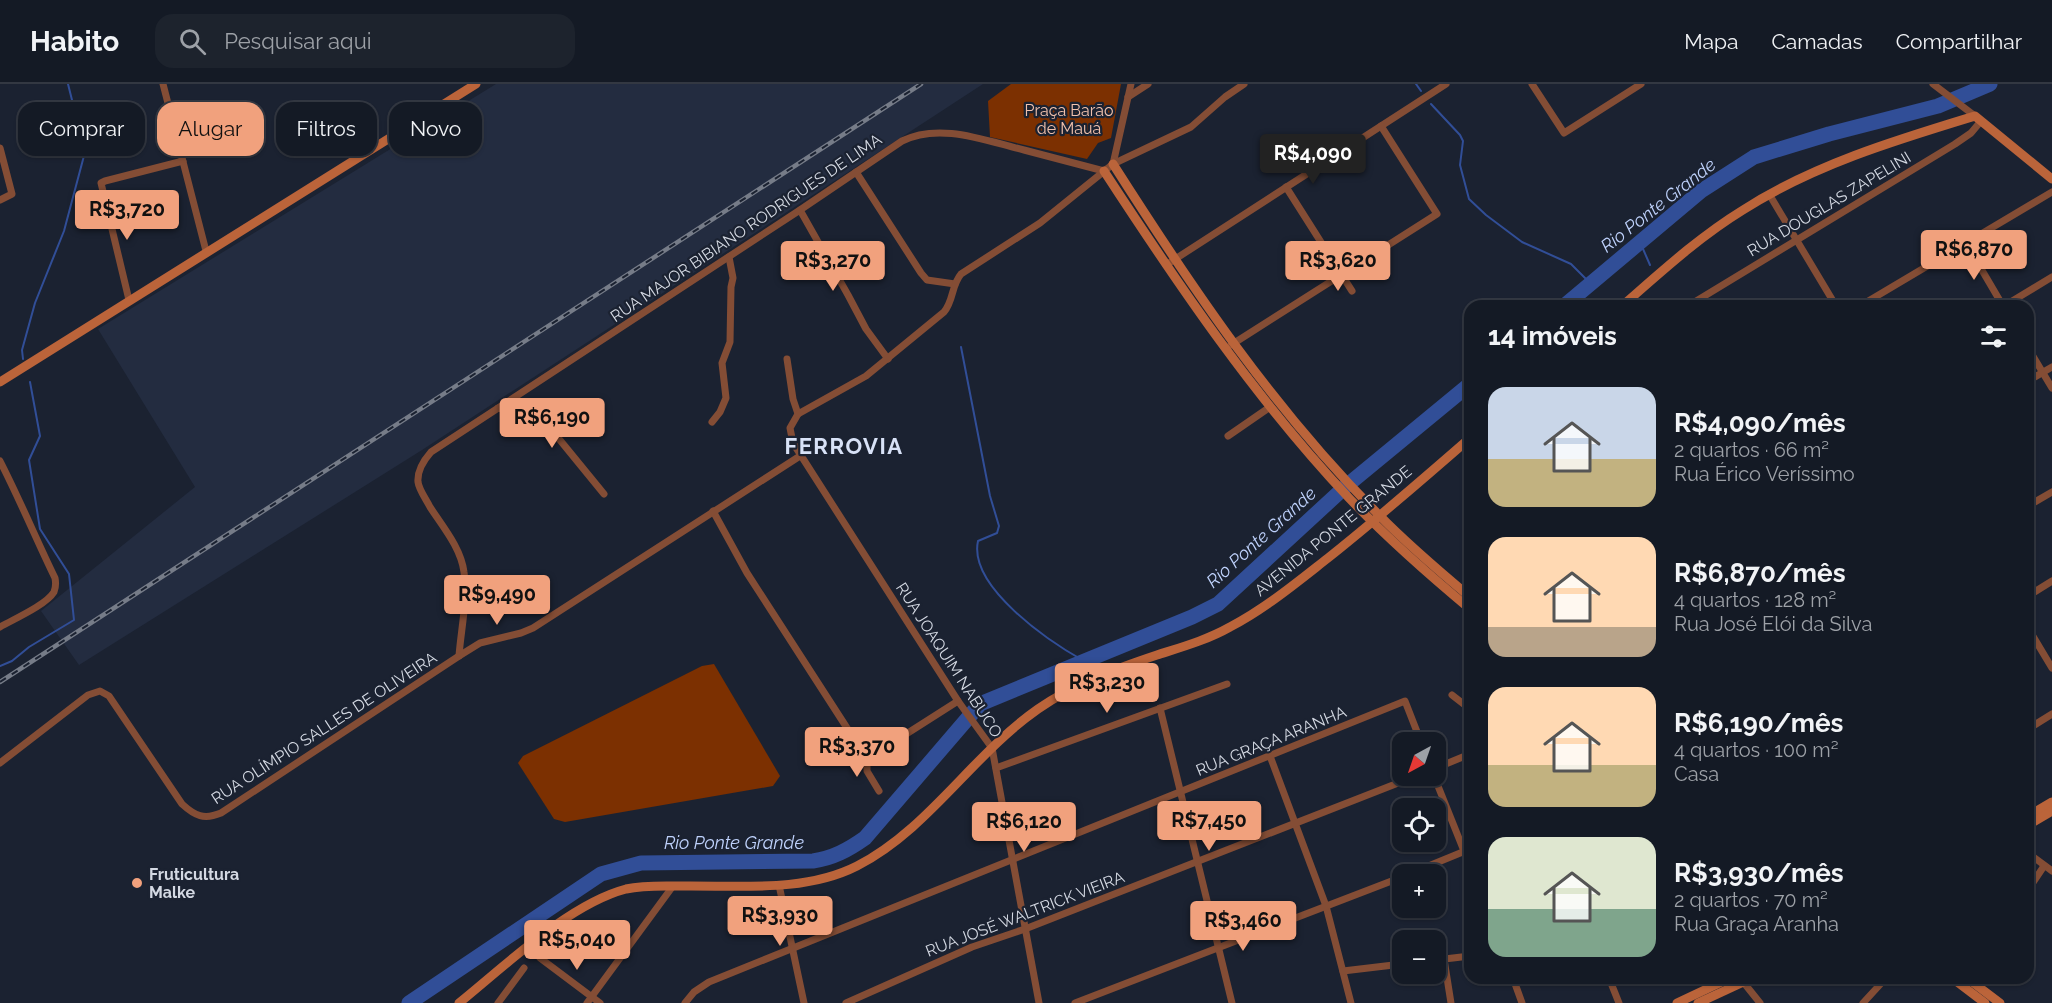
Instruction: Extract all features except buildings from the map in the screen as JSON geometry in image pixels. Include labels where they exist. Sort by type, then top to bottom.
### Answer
[{"type":"street","points":[[163,84],[206,251]]},
{"type":"street","points":[[0,382],[476,84]]},
{"type":"street","points":[[1131,84],[1113,164],[1229,347],[1270,407],[1376,520],[1464,603]]},
{"type":"street","points":[[1128,97],[1148,84]]},
{"type":"street","points":[[798,414],[866,376],[888,359],[949,306],[955,284],[961,274],[1040,223],[1113,164],[1191,127],[1225,97],[1244,84]]},
{"type":"street","points":[[1166,265],[1446,84]]},
{"type":"street","points":[[1532,84],[1564,133],[1641,84]]},
{"type":"street","points":[[1933,84],[2052,178]]},
{"type":"street","points":[[1629,300],[1713,230],[1769,194],[1866,151],[1978,119]]},
{"type":"street","name":"RUA DOUGLAS ZAPELINI","points":[[1698,300],[1964,138],[1978,119]]},
{"type":"street","points":[[1229,347],[1437,214],[1381,126]]},
{"type":"street","name":"RUA MAJOR BIBIANO RODRIGUES DE LIMA","points":[[459,656],[465,586],[464,571],[454,543],[418,482],[419,471],[424,460],[431,453],[914,135],[934,133],[970,137],[1104,171]]},
{"type":"street","points":[[0,148],[12,194],[0,200]]},
{"type":"street","points":[[129,300],[101,183],[183,161]]},
{"type":"street","points":[[1104,171],[1166,265],[1229,347],[1284,409],[1339,480]]},
{"type":"street","points":[[856,172],[927,280],[955,284]]},
{"type":"street","points":[[1286,188],[1352,291]]},
{"type":"street","points":[[1870,300],[2052,192]]},
{"type":"street","points":[[1769,194],[1832,300]]},
{"type":"street","points":[[800,210],[866,329],[888,359]]},
{"type":"street","points":[[1966,243],[2000,300]]},
{"type":"street","points":[[712,422],[720,412],[726,398],[722,363],[730,342],[733,278],[732,263],[729,257]]},
{"type":"street","points":[[2014,300],[2052,278]]},
{"type":"street","points":[[2034,358],[2052,388]]},
{"type":"street","name":"RUA JOAQUIM NABUCO","points":[[787,359],[790,386],[798,414],[790,428],[790,436],[800,456],[965,711],[992,747],[1039,1003]]},
{"type":"street","points":[[2034,378],[2052,367]]},
{"type":"street","points":[[1228,436],[1270,407]]},
{"type":"street","points":[[498,408],[534,416],[546,423],[604,494]]},
{"type":"street","name":"AVENIDA PONTE GRANDE","points":[[459,1003],[543,936],[583,907],[605,896],[642,886],[779,885],[807,882],[830,877],[856,867],[905,834],[992,747],[1036,711],[1065,692],[1098,676],[1203,640],[1250,616],[1275,600],[1376,520],[1464,443]]},
{"type":"street","name":"RUA OLÍMPIO SALLES DE OLIVEIRA","points":[[0,763],[88,695],[100,691],[109,696],[182,804],[192,813],[210,818],[480,643],[533,628],[800,456]]},
{"type":"street","points":[[0,461],[23,505],[34,536],[55,578],[55,591],[45,600],[1,624]]},
{"type":"street","points":[[2034,502],[2052,492]]},
{"type":"street","points":[[713,511],[747,573],[867,759],[867,771],[879,790]]},
{"type":"street","points":[[1376,520],[1464,592]]},
{"type":"street","points":[[2034,592],[2052,582]]},
{"type":"street","points":[[2034,638],[2052,668]]},
{"type":"street","points":[[996,768],[1227,684]]},
{"type":"street","points":[[1452,695],[1464,704]]},
{"type":"street","points":[[867,759],[958,700]]},
{"type":"street","name":"RUA GRAÇA ARANHA","points":[[685,1003],[694,992],[709,982],[1405,701],[1417,732]]},
{"type":"street","points":[[1160,708],[1232,1003]]},
{"type":"street","points":[[2034,725],[2052,714]]},
{"type":"street","points":[[1270,756],[1326,906],[1351,1003]]},
{"type":"street","points":[[1446,764],[1464,756]]},
{"type":"street","name":"RUA JOSÉ WALTRICK VIEIRA","points":[[846,1003],[972,947],[1025,929],[1392,785]]},
{"type":"street","points":[[1438,786],[1464,844]]},
{"type":"street","points":[[2034,812],[2052,802]]},
{"type":"street","points":[[2034,822],[2052,811]]},
{"type":"street","points":[[1434,864],[1464,852]]},
{"type":"street","points":[[2034,858],[2052,871]]},
{"type":"street","points":[[2034,881],[2044,866]]},
{"type":"street","points":[[1075,1003],[1392,881]]},
{"type":"street","points":[[779,885],[804,1003]]},
{"type":"street","points":[[589,1000],[674,886]]},
{"type":"street","points":[[1446,958],[1464,957]]},
{"type":"street","points":[[540,958],[589,1000],[600,1003]]},
{"type":"street","points":[[1342,971],[1392,965]]},
{"type":"street","points":[[498,1003],[524,968]]},
{"type":"street","points":[[1446,983],[1451,1003]]},
{"type":"street","points":[[1515,984],[1522,1003]]},
{"type":"street","points":[[1611,984],[1619,1003]]},
{"type":"street","points":[[1677,1003],[1717,984]]},
{"type":"street","points":[[1698,1003],[1735,984]]},
{"type":"street","points":[[1748,984],[1760,1003]]},
{"type":"street","points":[[1863,1003],[1880,984]]},
{"type":"street","points":[[1960,984],[1985,1003]]},
{"type":"street","points":[[1976,984],[2000,1003]]},
{"type":"shaded area","points":[[496,84],[983,84],[422,450],[79,665],[41,611],[195,487],[98,329],[389,150],[389,156],[482,156],[482,102],[467,102]]},
{"type":"green space","name":"Praça Barão de Mauá","points":[[1011,84],[1121,84],[1111,138],[1098,143],[1087,159],[990,137],[988,101]]},
{"type":"green space","points":[[714,664],[780,776],[773,786],[565,822],[554,819],[518,763],[523,756],[702,666]]},
{"type":"waterway","points":[[23,359],[22,350],[35,303],[64,231],[85,152],[68,84]]},
{"type":"waterway","points":[[1416,84],[1421,91]]},
{"type":"waterway","name":"Rio Ponte Grande","points":[[1571,300],[1701,191],[1754,157],[1829,134],[1938,106],[1990,84]]},
{"type":"waterway","points":[[1431,104],[1463,141],[1460,165],[1469,199],[1522,242],[1571,264],[1592,282]]},
{"type":"waterway","points":[[1640,242],[1650,265]]},
{"type":"waterway","points":[[961,347],[990,496],[999,526],[997,533],[978,541],[978,559],[998,594],[1014,611],[1052,641],[1084,661]]},
{"type":"waterway","points":[[0,666],[12,661],[29,647],[74,620],[69,574],[40,529],[29,460],[40,436],[30,382]]},
{"type":"waterway","name":"Rio Ponte Grande","points":[[409,1003],[601,874],[641,863],[813,861],[834,856],[853,846],[865,838],[980,704],[1192,617],[1218,604],[1345,487],[1464,389]]},
{"type":"railway","points":[[0,682],[921,84]]},
{"type":"place","name":"Fruticultura Malke","points":[[137,883]]},
{"type":"district","name":"FERROVIA","points":[[844,446]]}]
